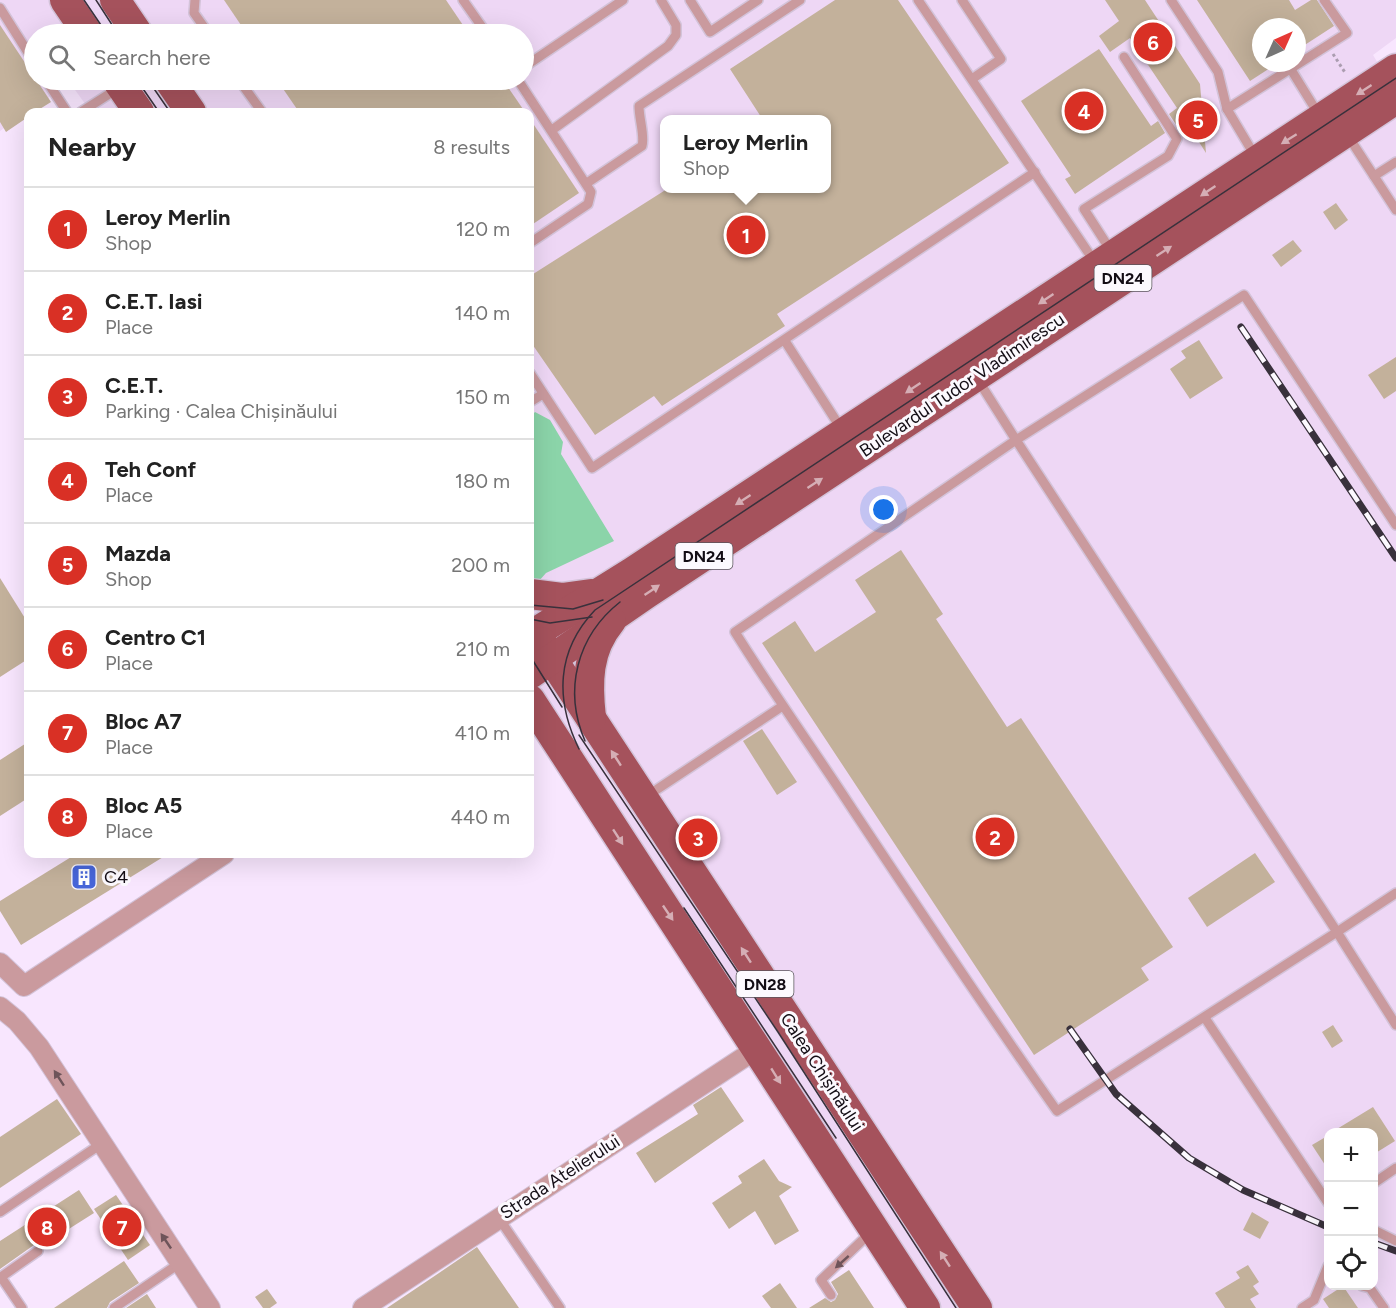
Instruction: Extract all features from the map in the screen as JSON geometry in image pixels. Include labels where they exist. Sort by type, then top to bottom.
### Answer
[{"type":"main road","points":[[65,0],[81,24]]},
{"type":"main road","points":[[115,0],[131,24]]},
{"type":"main road","name":"Bulevardul Tudor Vladimirescu","points":[[541,667],[610,602],[1333,125],[1396,69]]},
{"type":"main road","points":[[125,90],[136,108]]},
{"type":"main road","points":[[176,90],[188,108]]},
{"type":"main road","name":"Bulevardul Tudor Vladimirescu","points":[[1333,125],[1396,99]]},
{"type":"main road","points":[[534,594],[610,602],[588,674],[591,720]]},
{"type":"main road","name":"Bulevardul Tudor Vladimirescu","points":[[534,630],[610,602]]},
{"type":"main road","name":"Calea Chișinăului","points":[[534,642],[541,667],[591,720],[977,1308]]},
{"type":"main road","name":"DN28","points":[[534,706],[925,1308]]},
{"type":"street","points":[[0,963],[24,986],[218,858]]},
{"type":"street","points":[[0,1006],[17,1021],[39,1047],[210,1308]]},
{"type":"street","name":"Strada Atelierului","points":[[363,1308],[758,1048]]},
{"type":"lane","points":[[195,0],[194,13],[202,24]]},
{"type":"lane","points":[[463,0],[480,24]]},
{"type":"lane","points":[[534,60],[623,0]]},
{"type":"lane","points":[[552,130],[668,46],[676,35],[676,25],[661,0]]},
{"type":"lane","points":[[690,0],[710,32],[758,0]]},
{"type":"lane","points":[[587,183],[642,146],[644,139],[639,125],[639,106],[800,0]]},
{"type":"lane","points":[[918,0],[1035,172],[1112,271]]},
{"type":"lane","points":[[962,0],[1001,59],[972,79]]},
{"type":"lane","points":[[1171,0],[1218,72],[1227,110],[1264,170]]},
{"type":"lane","points":[[1306,58],[1347,33],[1324,0]]},
{"type":"lane","points":[[0,8],[24,46]]},
{"type":"lane","points":[[1112,271],[1084,209],[1168,156],[1177,139],[1124,57]]},
{"type":"lane","points":[[1227,110],[1284,72]]},
{"type":"lane","points":[[1293,72],[1374,176],[1396,210]]},
{"type":"lane","points":[[53,90],[64,108]]},
{"type":"lane","points":[[86,108],[111,90]]},
{"type":"lane","points":[[246,90],[259,108]]},
{"type":"lane","points":[[525,90],[591,192],[588,204],[534,240]]},
{"type":"lane","points":[[1374,176],[1396,162]]},
{"type":"lane","points":[[534,379],[592,468],[785,342],[919,248],[1035,172]]},
{"type":"lane","points":[[1396,525],[1244,296],[1016,440],[735,632],[781,707],[820,759],[1001,1032],[1057,1111],[1205,1018],[1396,893]]},
{"type":"lane","points":[[785,342],[851,444]]},
{"type":"lane","points":[[969,366],[1396,1025]]},
{"type":"lane","points":[[534,400],[543,394]]},
{"type":"lane","points":[[643,799],[781,707]]},
{"type":"lane","points":[[1205,1018],[1324,1196]]},
{"type":"lane","points":[[0,1212],[101,1144]]},
{"type":"lane","points":[[1375,1182],[1396,1168]]},
{"type":"lane","points":[[498,1217],[560,1308]]},
{"type":"lane","points":[[831,1295],[821,1280],[859,1246],[873,1230]]},
{"type":"lane","points":[[1378,1232],[1396,1241]]},
{"type":"lane","points":[[22,1308],[1,1277],[38,1251]]},
{"type":"lane","points":[[114,1308],[180,1263]]},
{"type":"lane","points":[[1302,1308],[1314,1300],[1324,1279]]},
{"type":"lane","points":[[1371,1290],[1384,1308]]},
{"type":"path","points":[[1327,45],[1349,78]]},
{"type":"shaded area","points":[[0,0],[1396,0],[1396,38],[1373,55],[1396,93],[1396,1308],[915,1308],[746,1035],[534,736],[534,108],[88,108],[75,90],[534,90],[534,24],[24,24],[24,90],[60,90],[34,108],[24,108],[24,115],[0,131]]},
{"type":"green space","points":[[534,413],[550,420],[563,442],[561,454],[614,541],[546,573],[538,582],[534,582]]},
{"type":"building","points":[[224,0],[446,0],[462,24],[240,24]]},
{"type":"building","points":[[835,0],[898,0],[1009,163],[777,314],[785,326],[662,406],[654,396],[595,435],[534,347],[534,273],[661,193],[831,193],[831,115],[760,115],[730,69]]},
{"type":"building","points":[[1105,0],[1145,0],[1200,84],[1206,153],[1185,120],[1177,126],[1169,114],[1177,108],[1130,38],[1110,52],[1099,36],[1119,21]]},
{"type":"building","points":[[1197,0],[1289,0],[1295,10],[1311,0],[1317,0],[1334,26],[1306,44],[1306,18],[1252,18],[1252,72],[1264,72],[1250,81]]},
{"type":"building","points":[[0,25],[24,61],[24,90],[43,90],[51,102],[41,108],[24,108],[24,120],[6,132],[0,122]]},
{"type":"building","points":[[1099,49],[1151,126],[1158,121],[1165,133],[1075,194],[1065,179],[1071,176],[1021,101]]},
{"type":"building","points":[[284,90],[510,90],[522,108],[296,108]]},
{"type":"building","points":[[534,125],[579,193],[534,223]]},
{"type":"building","points":[[1336,203],[1348,220],[1335,230],[1323,212]]},
{"type":"building","points":[[1293,240],[1302,251],[1281,267],[1272,255]]},
{"type":"building","points":[[1199,340],[1223,378],[1190,399],[1170,369],[1186,358],[1181,351]]},
{"type":"building","points":[[1396,357],[1396,391],[1384,399],[1368,375]]},
{"type":"building","points":[[901,550],[943,614],[936,619],[1007,727],[1021,718],[1173,947],[1141,968],[1149,980],[1034,1055],[762,643],[795,621],[815,652],[876,612],[855,580]]},
{"type":"building","points":[[0,578],[24,617],[24,662],[0,677]]},
{"type":"building","points":[[762,729],[797,782],[777,795],[743,741]]},
{"type":"building","points":[[24,745],[24,801],[0,816],[0,760]]},
{"type":"building","points":[[1255,853],[1275,882],[1207,927],[1188,898]]},
{"type":"building","name":"C4","points":[[70,858],[162,858],[21,945],[0,911],[0,901]]},
{"type":"building","points":[[1333,1025],[1343,1041],[1332,1048],[1322,1032]]},
{"type":"building","points":[[721,1087],[744,1121],[655,1183],[636,1153],[698,1114],[693,1105]]},
{"type":"building","points":[[57,1099],[81,1134],[0,1188],[0,1137]]},
{"type":"building","points":[[1373,1107],[1395,1141],[1378,1152],[1378,1128],[1339,1128]]},
{"type":"building","points":[[1324,1138],[1324,1163],[1312,1145]]},
{"type":"building","points":[[764,1159],[779,1181],[792,1187],[779,1196],[799,1231],[775,1245],[755,1211],[729,1229],[712,1203],[742,1183],[738,1176]]},
{"type":"building","points":[[79,1190],[94,1213],[42,1246],[34,1245],[0,1269],[0,1241]]},
{"type":"building","points":[[116,1195],[150,1245],[128,1260],[94,1209]]},
{"type":"building","points":[[1252,1212],[1269,1222],[1260,1239],[1243,1230]]},
{"type":"building","points":[[477,1247],[519,1308],[387,1308],[439,1273]]},
{"type":"building","points":[[124,1261],[139,1283],[110,1302],[107,1308],[54,1308]]},
{"type":"building","points":[[1248,1265],[1259,1282],[1253,1286],[1259,1294],[1250,1299],[1256,1308],[1225,1308],[1215,1293],[1240,1278],[1236,1272]]},
{"type":"building","points":[[849,1270],[874,1308],[809,1308],[825,1298],[831,1302],[835,1300],[838,1294],[831,1282]]},
{"type":"building","points":[[780,1283],[797,1308],[771,1308],[762,1296]]},
{"type":"building","points":[[267,1289],[277,1303],[270,1308],[263,1308],[255,1297]]},
{"type":"building","points":[[1337,1290],[1346,1290],[1358,1308],[1329,1308],[1323,1299]]},
{"type":"building","points":[[147,1294],[156,1308],[126,1308]]},
{"type":"tram line","points":[[84,0],[100,24]]},
{"type":"tram line","points":[[96,0],[112,24]]},
{"type":"tram line","points":[[579,749],[566,712],[563,676],[566,659],[573,642],[595,610],[1396,78]]},
{"type":"tram line","points":[[144,90],[156,108]]},
{"type":"tram line","points":[[155,90],[167,108]]},
{"type":"tram line","points":[[534,605],[573,609],[603,600]]},
{"type":"tram line","points":[[585,741],[578,722],[575,703],[578,665],[593,631],[620,602]]},
{"type":"tram line","points":[[534,620],[550,623],[592,617]]},
{"type":"tram line","points":[[534,662],[562,707]]},
{"type":"tram line","points":[[579,735],[778,1032],[956,1308]]},
{"type":"tram line","points":[[684,908],[836,1138]]},
{"type":"railway","points":[[1241,327],[1396,558]]},
{"type":"railway","points":[[1070,1029],[1116,1094],[1189,1158],[1243,1190],[1324,1225]]},
{"type":"railway","points":[[1378,1244],[1396,1251]]},
{"type":"place","name":"Centro C1","points":[[1153,42]]},
{"type":"place","name":"Teh Conf","points":[[1084,111]]},
{"type":"place","name":"Mazda","points":[[1198,120]]},
{"type":"place","name":"Leroy Merlin","points":[[746,235]]},
{"type":"place","name":"C.E.T. Iasi","points":[[995,837]]},
{"type":"place","name":"C.E.T.","points":[[698,838]]},
{"type":"place","name":"C4","points":[[84,877]]},
{"type":"place","name":"Bloc A5","points":[[47,1227]]},
{"type":"place","name":"Bloc A7","points":[[122,1227]]}]
